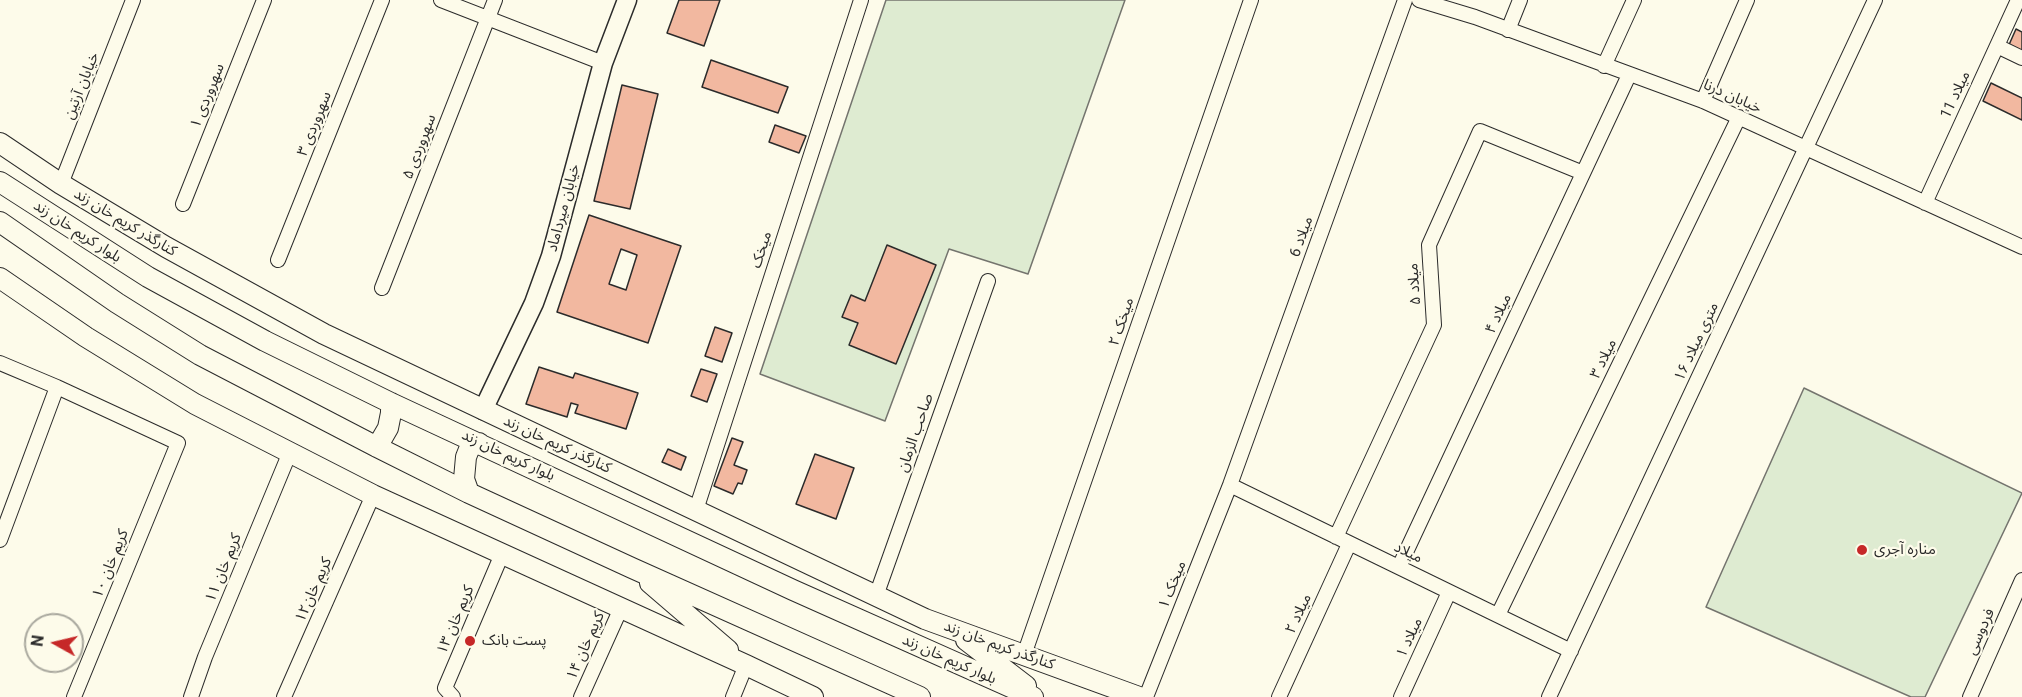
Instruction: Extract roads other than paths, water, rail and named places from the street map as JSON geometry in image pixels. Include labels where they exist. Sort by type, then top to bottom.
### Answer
[{"type":"main road","name":"کنارگذر کریم خان زند","points":[[0,143],[61,184],[166,247],[324,334],[925,619],[1139,697]]},
{"type":"main road","name":"بلوار کریم خان زند","points":[[0,182],[148,277],[265,340],[391,403],[846,614],[1033,697]]},
{"type":"main road","points":[[0,222],[117,303],[200,355],[377,447],[469,493],[920,697]]},
{"type":"main road","points":[[0,278],[86,337],[195,404],[373,495],[813,697]]},
{"type":"main road","points":[[265,340],[279,310]]},
{"type":"main road","points":[[377,447],[388,428],[391,403]]},
{"type":"main road","points":[[469,493],[464,479],[466,457],[470,447],[479,443]]},
{"type":"main road","points":[[632,568],[746,665]]},
{"type":"main road","points":[[952,629],[1040,697]]},
{"type":"street","name":"خیابان آرتین","points":[[61,184],[133,0]]},
{"type":"street","name":"سهروردی ۱","points":[[183,204],[264,0]]},
{"type":"street","name":"سهروردی ۳","points":[[278,260],[382,0]]},
{"type":"street","points":[[441,0],[603,63]]},
{"type":"street","name":"سهروردی ۵","points":[[382,288],[495,0]]},
{"type":"street","name":"خیابان میرداماد","points":[[483,410],[534,303],[551,256],[603,63],[627,0]]},
{"type":"street","name":"میخک","points":[[696,510],[861,0]]},
{"type":"street","name":"میخک ۲","points":[[1024,655],[1251,0]]},
{"type":"street","name":"میلاد 6","points":[[1230,485],[1405,0]]},
{"type":"street","name":"خیابان درنا","points":[[1419,0],[1703,101],[2022,247]]},
{"type":"street","points":[[1508,30],[1521,0]]},
{"type":"street","points":[[1604,66],[1634,0]]},
{"type":"street","points":[[1703,101],[1747,0]]},
{"type":"street","name":"۱۶ متری میلاد","points":[[1549,697],[1875,0]]},
{"type":"street","name":"میلاد 11","points":[[1924,203],[2018,0]]},
{"type":"street","points":[[1997,46],[2022,58]]},
{"type":"street","name":"میلاد ۴","points":[[1399,567],[1629,75]]},
{"type":"street","name":"میلاد ۳","points":[[1498,615],[1739,117]]},
{"type":"street","name":"میلاد ۵","points":[[1336,537],[1434,325],[1429,245],[1480,131],[1583,173]]},
{"type":"street","name":"صاحب الزمان","points":[[876,596],[987,281]]},
{"type":"street","points":[[0,363],[57,387],[0,540]]},
{"type":"street","name":"کریم خان ۱۰","points":[[57,387],[178,443],[74,697]]},
{"type":"street","name":"کریم خان ۱۱","points":[[191,697],[205,657],[290,452]]},
{"type":"street","name":"میلاد","points":[[1230,485],[1571,651]]},
{"type":"street","name":"میخک ۱","points":[[1146,697],[1230,485]]},
{"type":"street","name":"کریم خان۱۲","points":[[284,697],[373,495]]},
{"type":"street","name":"میلاد ۲","points":[[1279,697],[1349,544]]},
{"type":"street","name":"کریم خان ۱۳","points":[[453,697],[445,688],[502,554]]},
{"type":"street","name":"فردوسی","points":[[1970,697],[2022,580]]},
{"type":"street","name":"میلاد ۱","points":[[1401,697],[1449,592]]},
{"type":"street","name":"کریم خان ۱۴","points":[[581,697],[621,608]]},
{"type":"street","points":[[733,697],[746,665]]},
{"type":"place","name":"مناره آجری","points":[[1862,550]]},
{"type":"place","name":"پست بانک","points":[[470,641]]}]
